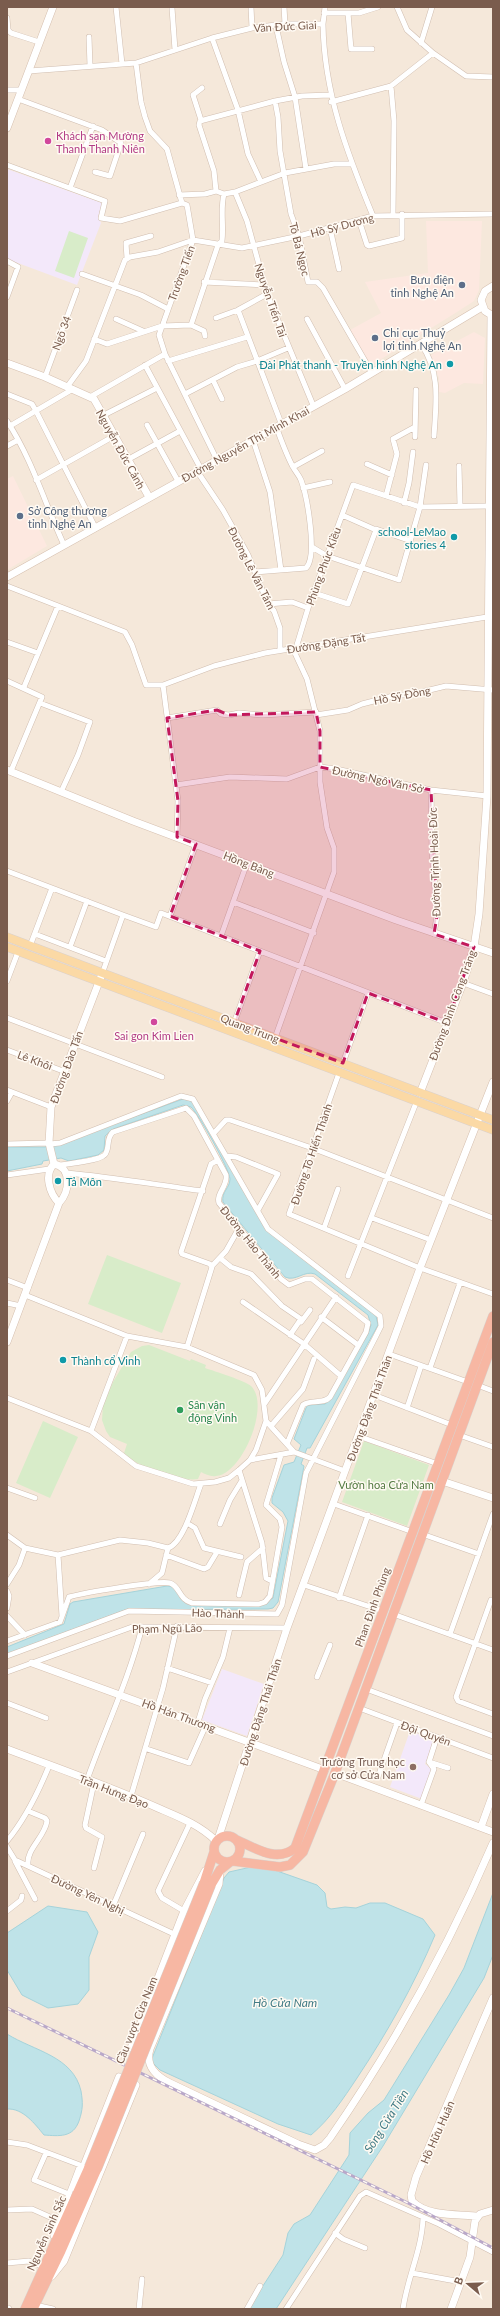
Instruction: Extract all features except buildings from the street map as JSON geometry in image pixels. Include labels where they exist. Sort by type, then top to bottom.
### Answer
[{"type":"highway","name":"Phan Đình Phùng","points":[[237,1840],[273,1854],[289,1853],[295,1848],[413,1532],[442,1466],[459,1435],[493,1316]]},
{"type":"highway","name":"Phan Đình Phùng","points":[[231,1862],[280,1867],[290,1865],[297,1860],[303,1852],[335,1773],[442,1481],[442,1466],[452,1425],[493,1342]]},
{"type":"highway","points":[[228,1836],[237,1840],[241,1850],[238,1857],[220,1870],[207,1884],[217,1840],[228,1836]]},
{"type":"highway","points":[[213,1855],[220,1860],[231,1862]]},
{"type":"highway","name":"Cầu vượt Cửa Nam","points":[[93,2168],[207,1884]]},
{"type":"highway","name":"Nguyễn Sinh Sắc","points":[[30,2306],[51,2252],[93,2168]]},
{"type":"highway","name":"Nguyễn Sinh Sắc","points":[[30,2306],[47,2282],[93,2168]]},
{"type":"main road","name":"Quang Trung","points":[[7,937],[493,1120]]},
{"type":"main road","name":"Quang Trung","points":[[7,948],[416,1103],[493,1130]]},
{"type":"main road","points":[[175,1012],[178,1002]]},
{"type":"main road","points":[[339,1073],[343,1063]]},
{"type":"main road","points":[[416,1103],[420,1093]]},
{"type":"main road","points":[[383,1611],[394,1614]]},
{"type":"main road","points":[[325,1770],[335,1773]]},
{"type":"street","points":[[7,128],[53,7]]},
{"type":"street","points":[[116,7],[122,64]]},
{"type":"street","points":[[250,7],[252,28]]},
{"type":"street","points":[[284,7],[284,24]]},
{"type":"street","points":[[323,24],[324,10],[348,13],[364,12],[378,7]]},
{"type":"street","points":[[397,7],[407,30],[434,53],[466,76],[493,77]]},
{"type":"street","points":[[421,43],[432,7]]},
{"type":"street","points":[[172,8],[175,50]]},
{"type":"street","points":[[348,13],[351,50],[372,49]]},
{"type":"street","points":[[7,18],[8,30],[11,33],[39,42]]},
{"type":"street","name":"Văn Đức Giai","points":[[29,71],[136,63],[212,38],[252,28],[284,24],[323,24],[323,53],[331,102],[351,164],[373,216]]},
{"type":"street","points":[[276,26],[284,62],[295,97],[306,169]]},
{"type":"street","points":[[89,37],[90,66]]},
{"type":"street","points":[[212,38],[238,110],[248,154],[261,182]]},
{"type":"street","points":[[331,102],[391,86],[434,53]]},
{"type":"street","name":"Trường Tiến","points":[[136,63],[140,102],[150,131],[167,149],[182,203],[187,205],[193,240],[159,335],[168,361],[217,460]]},
{"type":"street","points":[[391,86],[394,121],[394,214]]},
{"type":"street","points":[[202,88],[193,95],[201,120],[199,125],[214,171],[216,191]]},
{"type":"street","points":[[7,90],[21,90]]},
{"type":"street","points":[[201,120],[295,97],[330,95]]},
{"type":"street","points":[[18,99],[93,126],[108,133],[122,144],[110,176],[95,172]]},
{"type":"street","name":"Tô Bá Ngọc","points":[[275,101],[291,214],[298,236],[308,282],[317,282],[323,288],[372,373]]},
{"type":"street","points":[[70,188],[93,126]]},
{"type":"street","points":[[180,195],[205,194],[216,191],[224,194],[235,192],[285,173],[351,164]]},
{"type":"street","points":[[7,165],[105,201],[101,218],[120,221],[182,203]]},
{"type":"street","name":"Nguyễn Tiến Tài","points":[[235,192],[247,221],[267,294],[288,348],[313,405]]},
{"type":"street","points":[[190,325],[218,245],[222,241],[224,226],[221,203],[224,194]]},
{"type":"street","name":"Hồ Sỹ Dương","points":[[193,240],[230,248],[253,247],[373,216],[394,214],[493,214]]},
{"type":"street","points":[[360,220],[367,245],[369,246],[402,238],[402,214]]},
{"type":"street","points":[[330,228],[339,269]]},
{"type":"street","points":[[127,258],[126,243],[151,236]]},
{"type":"street","points":[[64,545],[36,480],[31,464],[9,424],[36,411],[70,388],[83,366],[113,285],[122,264],[127,258],[158,252],[193,240]]},
{"type":"street","points":[[7,261],[18,267],[7,297]]},
{"type":"street","points":[[82,274],[113,285],[168,309]]},
{"type":"street","points":[[204,282],[264,284]]},
{"type":"street","points":[[492,315],[482,307],[483,293],[493,286]]},
{"type":"street","name":"Ngõ 34","points":[[45,377],[78,290]]},
{"type":"street","points":[[216,318],[238,310],[267,294]]},
{"type":"street","name":"Đường Nguyễn Thị Minh Khai","points":[[7,577],[313,405],[345,389],[482,307]]},
{"type":"street","points":[[238,310],[293,467],[303,488],[312,547],[309,565],[306,568],[255,572]]},
{"type":"street","name":"Đường Đinh Công Tráng","points":[[420,1093],[463,983],[474,947],[479,914],[487,796],[490,785],[491,529],[489,506],[491,481],[492,315]]},
{"type":"street","points":[[116,319],[143,331]]},
{"type":"street","points":[[307,319],[345,389]]},
{"type":"street","points":[[94,339],[107,344],[162,326],[190,325],[204,331],[205,336]]},
{"type":"street","points":[[168,361],[247,337]]},
{"type":"street","points":[[421,344],[431,360],[436,380],[434,436]]},
{"type":"street","points":[[185,394],[237,367],[257,361],[288,348]]},
{"type":"street","points":[[90,397],[165,354]]},
{"type":"street","name":"Nguyễn Đức Cảnh","points":[[7,363],[45,377],[94,399],[102,416],[149,497]]},
{"type":"street","name":"Đường Lê Văn Tám","points":[[145,366],[199,470],[223,510],[255,572],[268,604],[274,611],[280,628],[280,650]]},
{"type":"street","points":[[213,380],[222,399]]},
{"type":"street","points":[[102,416],[157,388]]},
{"type":"street","points":[[415,437],[416,390]]},
{"type":"street","points":[[7,394],[32,404],[95,527]]},
{"type":"street","points":[[147,425],[178,481]]},
{"type":"street","points":[[415,427],[393,439],[397,454],[386,496],[420,507],[489,506]]},
{"type":"street","points":[[127,460],[180,431]]},
{"type":"street","points":[[36,480],[114,436]]},
{"type":"street","points":[[7,446],[18,440]]},
{"type":"street","points":[[253,440],[270,492],[281,570]]},
{"type":"street","points":[[293,467],[322,451]]},
{"type":"street","points":[[404,503],[409,483],[413,452]]},
{"type":"street","points":[[368,464],[392,475]]},
{"type":"street","points":[[312,547],[327,556],[399,580],[420,507],[426,465]]},
{"type":"street","points":[[459,466],[460,506]]},
{"type":"street","points":[[303,488],[330,482]]},
{"type":"street","name":"Phùng Phúc Kiều","points":[[295,649],[308,608],[353,485],[386,496]]},
{"type":"street","points":[[342,515],[411,541]]},
{"type":"street","points":[[314,593],[348,604],[376,529]]},
{"type":"street","points":[[7,586],[124,632],[132,645],[146,685],[163,685],[176,785],[177,837]]},
{"type":"street","points":[[268,604],[292,602],[308,608]]},
{"type":"street","points":[[24,687],[58,606]]},
{"type":"street","name":"Đường Đặng Tất","points":[[163,685],[214,666],[280,650],[295,649],[491,616]]},
{"type":"street","points":[[7,642],[38,653]]},
{"type":"street","points":[[275,1038],[328,894],[334,872],[334,848],[327,828],[320,767],[320,731],[307,679],[295,649]]},
{"type":"street","points":[[7,681],[24,687],[42,697],[9,771]]},
{"type":"street","name":"Hồ Sỹ Đồng","points":[[167,718],[217,710],[221,714],[229,715],[239,713],[262,715],[348,710],[362,704],[397,695],[409,695],[446,686],[491,690]]},
{"type":"street","points":[[40,703],[90,722],[78,755],[61,792]]},
{"type":"street","name":"Đường Ngô Văn Sở","points":[[176,785],[230,777],[287,779],[320,767],[336,769],[431,790],[487,796]]},
{"type":"street","name":"Hồng Bàng","points":[[9,771],[177,837],[434,934],[493,953]]},
{"type":"street","name":"Đường Trịnh Hoài Đức","points":[[431,790],[432,851],[437,916],[434,934]]},
{"type":"street","points":[[170,916],[196,844]]},
{"type":"street","points":[[220,936],[247,863]]},
{"type":"street","points":[[7,871],[156,927],[161,913],[170,916],[447,1023]]},
{"type":"street","points":[[30,946],[52,888]]},
{"type":"street","points":[[70,947],[87,901]]},
{"type":"street","points":[[233,902],[314,933]]},
{"type":"street","points":[[102,974],[123,915]]},
{"type":"street","points":[[35,934],[106,961]]},
{"type":"street","points":[[234,1023],[260,951]]},
{"type":"street","points":[[7,982],[18,952]]},
{"type":"street","name":"Đường Đào Tấn","points":[[59,1203],[50,1188],[54,1164],[50,1144],[51,1107],[63,1071],[102,974]]},
{"type":"street","points":[[463,983],[493,994]]},
{"type":"street","points":[[343,1063],[368,993]]},
{"type":"street","points":[[7,1018],[162,1077]]},
{"type":"street","name":"Lê Khôi","points":[[7,1050],[63,1071]]},
{"type":"street","name":"Đường Tô Hiến Thành","points":[[339,1073],[289,1214],[361,1242],[420,1268],[493,1294]]},
{"type":"street","name":"Đường Đặng Thái Thân","points":[[217,1840],[287,1628],[420,1268],[493,1082]]},
{"type":"street","points":[[7,1101],[9,1091],[51,1107]]},
{"type":"street","points":[[7,1144],[60,1143],[184,1096],[193,1098],[197,1102],[270,1231],[382,1319],[376,1336],[312,1459]]},
{"type":"street","points":[[348,1276],[416,1103]]},
{"type":"street","name":"Đường Hào Thành","points":[[7,1175],[54,1164],[102,1157],[107,1152],[109,1137],[113,1132],[183,1108],[191,1111],[227,1179],[218,1201],[283,1282],[292,1284],[305,1279],[312,1279],[368,1323],[366,1332],[327,1400],[309,1402],[303,1405],[287,1444]]},
{"type":"street","points":[[214,1133],[228,1120],[312,1148],[493,1218]]},
{"type":"street","points":[[228,1156],[236,1157],[278,1174],[258,1210]]},
{"type":"street","points":[[212,1266],[181,1253],[211,1164],[218,1160]]},
{"type":"street","name":"Đường Đào Tấn","points":[[54,1164],[66,1173]]},
{"type":"street","points":[[7,1342],[59,1203],[66,1193],[66,1173],[114,1177],[136,1182],[203,1191]]},
{"type":"street","points":[[324,1228],[338,1189]]},
{"type":"street","points":[[372,1218],[431,1240]]},
{"type":"street","points":[[187,1346],[212,1266],[220,1258],[239,1228]]},
{"type":"street","points":[[220,1258],[231,1267],[251,1274],[266,1292],[298,1317],[301,1322]]},
{"type":"street","points":[[7,1280],[26,1291],[127,1336],[187,1346],[254,1375],[260,1383],[265,1403],[266,1421],[256,1450],[250,1460],[229,1478],[201,1484],[179,1481],[136,1466],[91,1431],[7,1398]]},
{"type":"street","points":[[430,1368],[460,1283]]},
{"type":"street","points":[[265,1403],[321,1317],[336,1297]]},
{"type":"street","points":[[243,1302],[304,1344],[341,1376]]},
{"type":"street","points":[[7,1303],[21,1306]]},
{"type":"street","points":[[290,1335],[310,1310]]},
{"type":"street","points":[[321,1317],[358,1345]]},
{"type":"street","points":[[91,1431],[127,1336]]},
{"type":"street","points":[[389,1354],[493,1391]]},
{"type":"street","points":[[271,1426],[303,1390],[314,1359]]},
{"type":"street","points":[[407,1408],[421,1366]]},
{"type":"street","points":[[374,1395],[452,1425]]},
{"type":"street","points":[[266,1421],[294,1452],[345,1471]]},
{"type":"street","points":[[459,1435],[493,1447]]},
{"type":"street","points":[[358,1436],[442,1466]]},
{"type":"street","points":[[250,1460],[294,1452]]},
{"type":"street","points":[[7,1641],[57,1624],[62,1620],[69,1597],[149,1584],[170,1584],[176,1588],[182,1597],[192,1602],[259,1604],[268,1600],[282,1525],[280,1519],[266,1505],[281,1454]]},
{"type":"street","name":"Hào Thành","points":[[7,1656],[129,1611],[277,1614],[282,1605],[306,1473],[312,1459]]},
{"type":"street","points":[[239,1470],[241,1482],[252,1508],[263,1548],[266,1578],[272,1581]]},
{"type":"street","points":[[442,1481],[493,1498]]},
{"type":"street","points":[[220,1524],[227,1505],[241,1482]]},
{"type":"street","points":[[149,1584],[162,1573],[168,1548],[178,1539],[186,1523],[201,1484]]},
{"type":"street","points":[[7,1488],[35,1498]]},
{"type":"street","points":[[334,1504],[413,1532]]},
{"type":"street","points":[[450,1634],[493,1514]]},
{"type":"street","points":[[339,1598],[368,1516]]},
{"type":"street","points":[[186,1523],[195,1528],[204,1548],[241,1557]]},
{"type":"street","points":[[422,1534],[479,1554]]},
{"type":"street","points":[[7,1535],[25,1548],[58,1555],[120,1540],[148,1543],[168,1548]]},
{"type":"street","points":[[7,1584],[19,1565],[25,1548]]},
{"type":"street","points":[[239,1595],[247,1562],[263,1548]]},
{"type":"street","points":[[166,1555],[204,1569],[208,1567],[217,1552]]},
{"type":"street","points":[[58,1555],[62,1620]]},
{"type":"street","points":[[304,1585],[339,1598],[383,1611]]},
{"type":"street","points":[[7,1591],[9,1599],[7,1608]]},
{"type":"street","points":[[491,1600],[456,1700],[493,1714]]},
{"type":"street","points":[[394,1614],[493,1650]]},
{"type":"street","points":[[7,1616],[25,1635]]},
{"type":"street","points":[[131,1796],[147,1749],[177,1626]]},
{"type":"street","name":"Phạm Ngũ Lão","points":[[7,1672],[122,1629],[177,1626],[287,1628]]},
{"type":"street","points":[[86,1780],[119,1694],[135,1659],[142,1627]]},
{"type":"street","points":[[198,1722],[223,1657],[230,1628]]},
{"type":"street","points":[[317,1677],[330,1645]]},
{"type":"street","name":"Hồ Hán Thương","points":[[32,1663],[198,1722],[325,1770]]},
{"type":"street","points":[[167,1668],[212,1683]]},
{"type":"street","points":[[366,1689],[493,1736]]},
{"type":"street","points":[[7,1703],[46,1718]]},
{"type":"street","name":"Đội Quyên","points":[[359,1708],[493,1758]]},
{"type":"street","points":[[378,1777],[397,1723]]},
{"type":"street","points":[[147,1749],[189,1763],[206,1725]]},
{"type":"street","points":[[429,1762],[437,1738]]},
{"type":"street","name":"Trần Hưng Đạo","points":[[7,1749],[131,1796],[204,1830],[217,1840]]},
{"type":"street","points":[[421,1805],[434,1770],[429,1762]]},
{"type":"street","points":[[429,1762],[448,1768]]},
{"type":"street","points":[[7,1841],[28,1811],[49,1766]]},
{"type":"street","points":[[335,1773],[481,1826],[493,1832]]},
{"type":"street","points":[[94,1783],[85,1823],[86,1828],[102,1836],[94,1868]]},
{"type":"street","points":[[481,1826],[493,1794]]},
{"type":"street","points":[[28,1811],[45,1818],[47,1821],[39,1840],[28,1858],[28,1865]]},
{"type":"street","points":[[184,1911],[162,1898],[158,1891],[190,1823]]},
{"type":"street","points":[[113,1906],[143,1834]]},
{"type":"street","points":[[220,1870],[219,1884],[188,1954],[148,2055],[149,2062],[156,2074],[170,2083],[298,2144],[312,2149],[320,2148],[354,2103],[406,2019],[458,1923],[493,1843]]},
{"type":"street","points":[[7,1847],[36,1898]]},
{"type":"street","points":[[148,2055],[130,2048],[174,1934],[184,1911],[213,1855]]},
{"type":"street","name":"Đường Yên Nghị","points":[[14,1860],[28,1865],[174,1934]]},
{"type":"street","points":[[7,1911],[21,1900],[22,1896]]},
{"type":"street","name":"Hồ Hữu Huân","points":[[478,2216],[447,2214],[419,2207],[412,2201],[411,2195],[416,2177],[493,1998]]},
{"type":"street","points":[[47,2282],[64,2261],[87,2208],[136,2085],[129,2081],[119,2077],[51,2252]]},
{"type":"street","points":[[7,2142],[27,2145],[80,2165],[48,2249],[45,2266],[29,2261],[7,2263]]},
{"type":"street","points":[[46,2153],[34,2180],[69,2194]]},
{"type":"street","points":[[286,2309],[360,2196],[366,2192],[493,2252]]},
{"type":"street","points":[[7,2210],[32,2209],[59,2221]]},
{"type":"street","points":[[451,2309],[461,2282],[472,2242],[474,2224],[478,2216],[493,2210]]},
{"type":"street","points":[[402,2309],[422,2236],[423,2218]]},
{"type":"street","points":[[335,2234],[365,2248]]},
{"type":"street","points":[[412,2273],[461,2282]]},
{"type":"street","points":[[138,2309],[142,2279]]},
{"type":"street","points":[[247,2309],[260,2286]]},
{"type":"street","points":[[30,2306],[54,2309]]},
{"type":"highlighted area","points":[[217,710],[229,715],[316,712],[320,731],[320,767],[431,790],[437,916],[434,934],[474,947],[447,1023],[368,993],[343,1063],[234,1023],[260,951],[170,916],[196,844],[177,837],[178,801],[167,718]]},
{"type":"shaded area","points":[[7,7],[493,7],[493,2309],[7,2309]]},
{"type":"shaded area","points":[[7,169],[102,203],[98,217],[101,223],[77,285],[7,259]]},
{"type":"shaded area","points":[[426,221],[482,221],[479,290],[474,301],[370,366],[350,330],[381,313],[365,282],[428,273]]},
{"type":"shaded area","points":[[474,332],[485,338],[483,384],[464,383],[445,393],[439,392],[439,378],[431,355]]},
{"type":"shaded area","name":"Sở Công thương tỉnh Nghệ An","points":[[13,476],[47,546],[7,570],[7,479]]},
{"type":"shaded area","points":[[222,1669],[264,1684],[247,1736],[202,1720]]},
{"type":"shaded area","name":"Trường Trung học cơ sở Cửa Nam","points":[[410,1731],[434,1740],[425,1764],[432,1769],[422,1799],[390,1787]]},
{"type":"green space","points":[[69,231],[88,238],[74,278],[55,271]]},
{"type":"green space","points":[[107,1255],[181,1283],[162,1333],[88,1304]]},
{"type":"green space","name":"Sân vận động Vinh","points":[[149,1345],[190,1361],[191,1359],[206,1365],[205,1368],[237,1379],[251,1386],[256,1395],[258,1408],[256,1422],[244,1452],[235,1464],[226,1472],[214,1476],[201,1472],[198,1479],[170,1476],[148,1468],[130,1458],[124,1453],[127,1444],[110,1437],[106,1431],[102,1420],[103,1405],[113,1382],[131,1352],[142,1346]]},
{"type":"green space","points":[[43,1421],[78,1437],[50,1498],[16,1483]]},
{"type":"green space","name":"Vườn hoa Cửa Nam","points":[[364,1441],[429,1465],[407,1526],[342,1502]]},
{"type":"water","points":[[183,1099],[192,1100],[266,1230],[376,1316],[378,1325],[310,1448],[307,1448],[301,1464],[304,1466],[278,1602],[273,1608],[125,1610],[7,1654],[7,1647],[64,1624],[70,1604],[73,1602],[167,1586],[174,1587],[183,1601],[194,1606],[264,1603],[273,1598],[288,1521],[283,1512],[272,1503],[272,1498],[284,1465],[294,1462],[301,1445],[294,1439],[306,1408],[308,1405],[325,1404],[329,1401],[368,1334],[371,1325],[368,1315],[315,1274],[307,1273],[293,1278],[285,1277],[223,1202],[223,1195],[230,1182],[225,1164],[191,1107],[183,1105],[113,1129],[105,1136],[104,1150],[98,1155],[69,1161],[61,1158],[43,1161],[42,1164],[7,1171],[7,1147],[45,1147],[59,1144]]},
{"type":"water","name":"Hồ Cửa Nam","points":[[260,1865],[317,1885],[325,1893],[327,1907],[331,1909],[345,1907],[356,1908],[370,1903],[385,1903],[423,1919],[435,1935],[409,1990],[379,2044],[347,2094],[311,2135],[278,2124],[160,2070],[151,2061],[224,1878],[229,1872]]},
{"type":"water","name":"Sông Cửa Tiền","points":[[493,1893],[493,1955],[484,1978],[383,2146],[276,2309],[248,2309],[283,2255],[288,2233],[294,2224],[310,2215],[349,2155],[350,2133],[368,2113],[384,2100],[449,1995],[464,1968]]},
{"type":"water","points":[[48,1906],[87,1912],[98,1932],[89,1957],[89,1990],[78,2004],[48,2008],[22,1995],[7,1970],[7,1933]]},
{"type":"water","points":[[7,2034],[61,2062],[77,2079],[81,2091],[82,2109],[76,2127],[69,2133],[65,2135],[44,2135],[33,2122],[23,2114],[13,2109],[7,2109]]},
{"type":"railway","points":[[7,2008],[408,2203],[493,2248]]},
{"type":"place","name":"Khách sạn Mường Thanh Thanh Niên","points":[[48,141]]},
{"type":"place","name":"Bưu điện tỉnh Nghệ An","points":[[462,285]]},
{"type":"place","name":"Chi cục Thuỷ lợi tỉnh Nghệ An","points":[[375,338]]},
{"type":"place","name":"Đài Phát thanh - Truyền hình Nghệ An","points":[[450,364]]},
{"type":"place","name":"Sở Công thương tỉnh Nghệ An","points":[[20,516]]},
{"type":"place","name":"school-LeMao stories 4","points":[[454,537]]},
{"type":"place","name":"Sai gon Kim Lien","points":[[154,1022]]},
{"type":"place","name":"Tả Môn","points":[[58,1181]]},
{"type":"place","name":"Thành cổ Vinh","points":[[63,1360]]},
{"type":"place","name":"Sân vận động Vinh","points":[[180,1410]]},
{"type":"place","name":"Trường Trung học cơ sở Cửa Nam","points":[[413,1767]]}]
